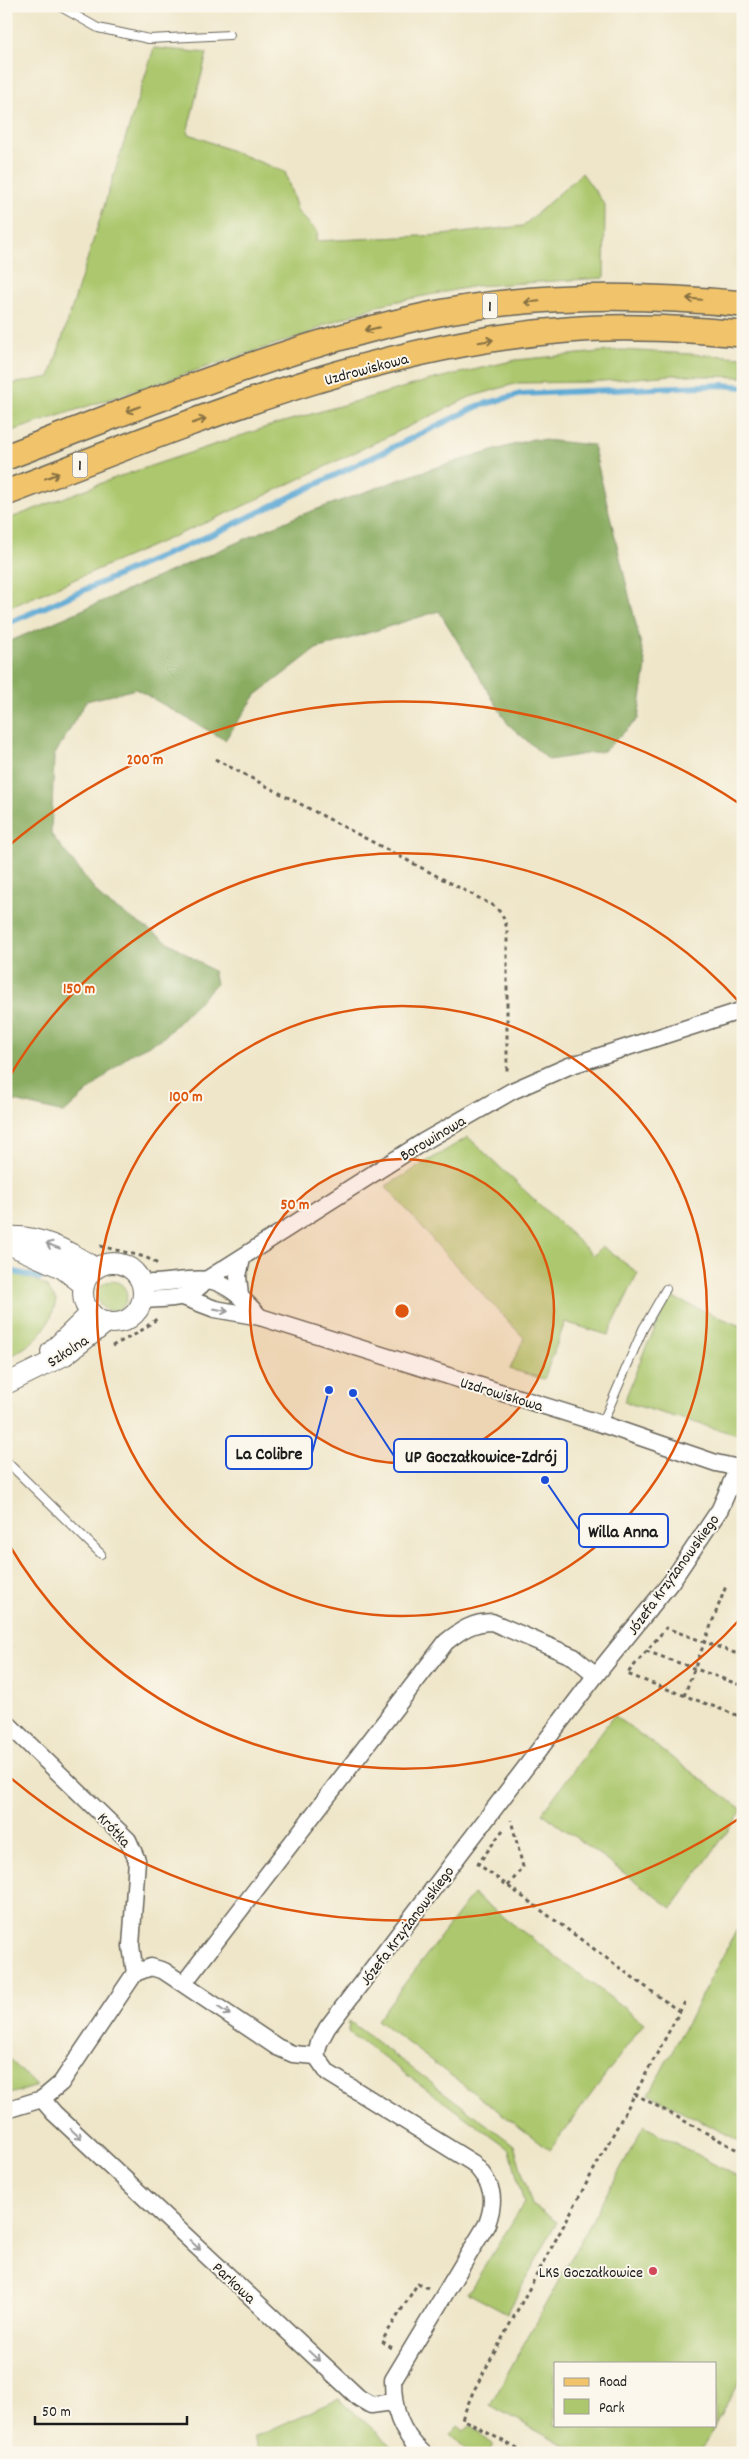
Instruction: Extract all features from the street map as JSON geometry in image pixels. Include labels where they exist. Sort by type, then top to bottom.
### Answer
[{"type":"main road","name":"Uzdrowiskowa","points":[[6,457],[244,369],[360,332],[436,314],[569,298],[642,296],[743,304]]},
{"type":"main road","name":"Uzdrowiskowa","points":[[6,493],[153,437],[298,387],[370,365],[438,349],[568,330],[643,328],[743,334]]},
{"type":"street","name":"Borowinowa","points":[[184,1297],[197,1292],[206,1280],[242,1259],[423,1142],[512,1092],[569,1066],[743,1010]]},
{"type":"street","points":[[6,1237],[18,1236],[46,1243],[73,1254],[90,1277]]},
{"type":"street","points":[[6,1243],[62,1268],[90,1277]]},
{"type":"street","points":[[240,1296],[238,1276],[242,1259]]},
{"type":"street","points":[[104,1264],[122,1264],[138,1275],[142,1291],[139,1308],[125,1320],[99,1318],[85,1304],[90,1277],[104,1264]]},
{"type":"street","points":[[142,1291],[160,1284],[206,1280],[222,1285],[240,1296],[260,1318]]},
{"type":"street","points":[[142,1291],[184,1297]]},
{"type":"street","name":"Uzdrowiskowa","points":[[184,1297],[214,1309],[260,1318],[602,1424],[716,1463],[740,1468]]},
{"type":"street","name":"Szkolna","points":[[6,1384],[25,1375],[99,1318]]},
{"type":"street","name":"Józefa Krzyżanowskiego","points":[[316,2056],[319,2043],[327,2028],[596,1675],[671,1582],[720,1509],[740,1468]]},
{"type":"street","points":[[184,1983],[446,1642],[459,1632],[481,1622],[492,1622],[574,1657],[596,1675]]},
{"type":"street","name":"Krótka","points":[[6,1722],[128,1840],[134,1849],[137,1860],[131,1946],[135,1974]]},
{"type":"street","points":[[6,2110],[42,2099],[61,2083],[135,1974],[151,1967],[164,1971],[184,1983],[277,2047],[293,2054],[316,2056],[328,2073],[473,2163],[484,2175],[491,2190],[493,2208],[487,2224],[393,2380],[393,2402],[404,2432],[409,2441],[423,2453]]},
{"type":"street","name":"Parkowa","points":[[42,2099],[61,2119],[359,2398],[371,2405],[393,2402]]},
{"type":"lane","points":[[59,6],[98,28],[149,39],[230,35]]},
{"type":"lane","points":[[602,1424],[643,1329],[666,1290]]},
{"type":"lane","points":[[6,1461],[101,1554]]},
{"type":"path","points":[[215,759],[494,906],[502,914],[507,928],[507,1075],[512,1092]]},
{"type":"path","points":[[684,1696],[726,1586]]},
{"type":"path","points":[[743,1656],[666,1628],[627,1674],[739,1716],[743,1704]]},
{"type":"path","points":[[646,1651],[743,1686]]},
{"type":"path","points":[[516,1812],[478,1864],[680,2012]]},
{"type":"path","points":[[508,1886],[523,1866],[511,1820]]},
{"type":"path","points":[[525,2453],[462,2419],[473,2392],[685,2002]]},
{"type":"path","points":[[635,2094],[743,2153]]},
{"type":"green space","points":[[154,48],[207,53],[187,133],[285,172],[298,212],[318,232],[316,241],[442,235],[523,226],[582,173],[605,205],[604,278],[476,286],[383,304],[324,325],[310,333],[6,433],[6,385],[50,377]]},
{"type":"green space","points":[[621,350],[743,357],[743,377],[672,375],[591,382],[518,383],[470,397],[235,510],[6,609],[6,520],[115,478],[273,425],[430,380],[516,360]]},
{"type":"green space","points":[[533,439],[593,445],[646,666],[638,719],[604,751],[549,760],[508,724],[439,611],[316,649],[256,695],[225,740],[136,689],[86,701],[54,756],[51,834],[103,900],[213,971],[216,984],[163,1038],[129,1055],[64,1113],[6,1099],[6,643],[298,516],[421,472]]},
{"type":"green space","points":[[468,1137],[594,1256],[602,1246],[638,1273],[608,1335],[565,1322],[544,1379],[510,1369],[524,1338],[445,1254],[386,1186]]},
{"type":"green space","points":[[6,1265],[46,1286],[56,1300],[49,1320],[39,1336],[6,1359]]},
{"type":"green space","points":[[112,1281],[123,1285],[127,1296],[123,1307],[112,1311],[101,1307],[97,1296],[101,1285]]},
{"type":"green space","points":[[671,1297],[743,1327],[741,1436],[624,1402],[645,1349]]},
{"type":"green space","points":[[614,1715],[743,1810],[672,1908],[542,1813]]},
{"type":"green space","points":[[473,1894],[644,2023],[550,2150],[377,2020]]},
{"type":"green space","points":[[743,1918],[743,2143],[649,2094]]},
{"type":"green space","points":[[349,2021],[514,2145],[532,2205],[557,2221],[507,2314],[468,2293],[524,2203],[510,2150],[348,2032]]},
{"type":"green space","points":[[6,2056],[37,2086],[6,2095]]},
{"type":"green space","name":"LKS Goczałkowice","points":[[644,2126],[743,2180],[743,2375],[716,2423],[716,2362],[554,2362],[554,2426],[714,2426],[700,2453],[577,2453],[490,2405]]},
{"type":"green space","points":[[339,2399],[400,2453],[259,2453],[254,2437]]},
{"type":"green space","points":[[458,2426],[464,2431],[470,2426],[493,2444],[489,2453],[470,2453],[450,2434]]},
{"type":"waterway","points":[[6,624],[222,530],[478,406],[521,394],[723,385],[743,387]]},
{"type":"waterway","points":[[6,1270],[40,1278]]},
{"type":"place","name":"La Colibre","points":[[329,1390]]},
{"type":"place","name":"UP Goczałkowice-Zdrój","points":[[353,1393]]},
{"type":"place","name":"Willa Anna","points":[[545,1480]]},
{"type":"place","name":"LKS Goczałkowice","points":[[653,2271]]}]
